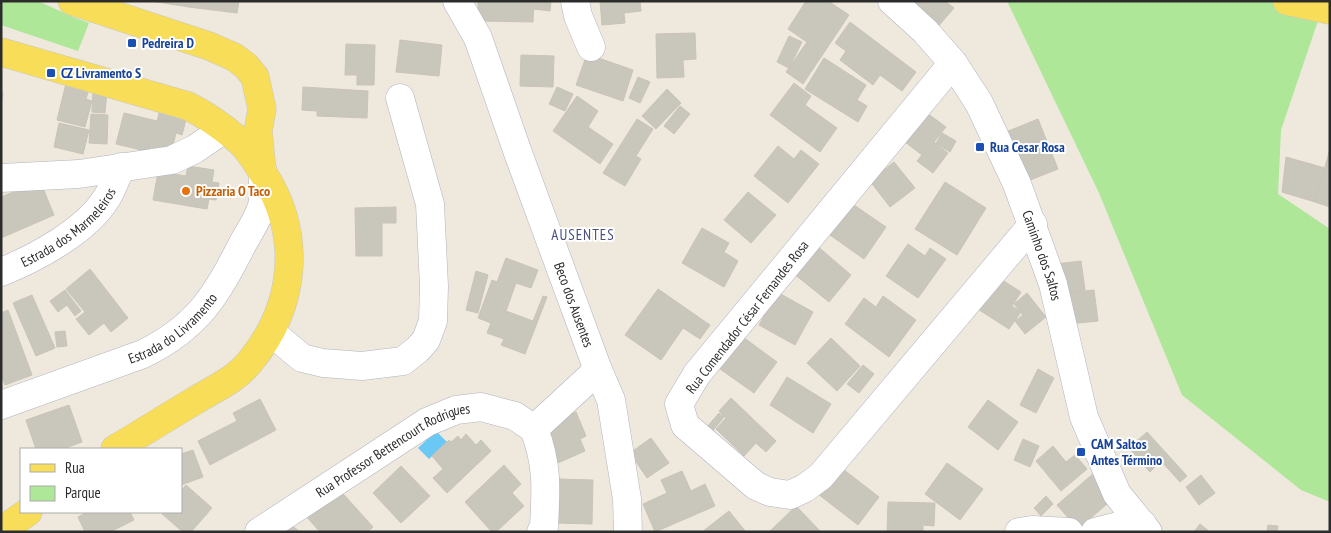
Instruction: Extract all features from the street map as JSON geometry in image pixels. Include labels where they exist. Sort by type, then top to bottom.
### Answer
[{"type":"main road","points":[[72,1],[209,46],[234,56],[246,66],[256,77],[262,109],[258,131],[262,172]]},
{"type":"main road","points":[[1287,1],[1330,10]]},
{"type":"main road","points":[[1,52],[188,106],[206,116],[240,141],[274,190],[284,217],[290,248],[288,282],[281,310],[271,332],[248,364],[230,380],[117,448]]},
{"type":"main road","points":[[1,531],[27,513]]},
{"type":"street","name":"Beco dos Ausentes","points":[[457,1],[478,38],[518,153],[598,370],[611,400],[627,499],[628,532]]},
{"type":"street","points":[[575,1],[578,16],[591,47]]},
{"type":"street","name":"Caminho dos Saltos","points":[[892,1],[924,31],[953,63],[979,103],[1017,184],[1033,224],[1053,284],[1084,417],[1117,494],[1145,528]]},
{"type":"street","name":"Rua Comendador César Fernandes Rosa","points":[[953,63],[697,374],[679,404],[685,425],[756,486],[770,492],[790,495],[805,488],[821,476],[1033,224]]},
{"type":"street","points":[[271,332],[302,358],[324,363],[362,366],[403,361],[426,340],[433,321],[434,286],[430,204],[400,98]]},
{"type":"street","name":"Estrada dos Marmeleiros","points":[[1,178],[79,174],[172,160],[195,149],[224,129]]},
{"type":"street","name":"Estrada dos Marmeleiros","points":[[1,272],[21,264],[61,242],[92,216],[106,199],[121,167]]},
{"type":"street","name":"Estrada do Livramento","points":[[1,405],[143,354],[162,345],[179,333],[202,312],[220,285],[262,206],[262,172]]},
{"type":"street","points":[[541,532],[544,527],[546,480],[542,449],[534,429],[598,370]]},
{"type":"street","name":"Rua Professor Bettencourt Rodrigues","points":[[258,532],[427,422],[456,410],[481,407],[515,416],[534,429]]},
{"type":"street","points":[[1095,532],[1122,525],[1145,528]]},
{"type":"street","points":[[1019,532],[1032,530],[1070,532]]},
{"type":"path","points":[[1,92],[3,98],[1,98]]},
{"type":"green space","points":[[1,1],[38,1],[89,23],[78,51],[1,25]]},
{"type":"green space","points":[[1007,1],[1330,1],[1324,3],[1281,130],[1278,194],[1330,229],[1330,502],[1301,490],[1182,395],[1099,193]]},
{"type":"water","points":[[436,431],[447,442],[429,459],[418,448]]},
{"type":"building","points":[[151,1],[190,1],[189,7]]},
{"type":"building","points":[[190,1],[239,1],[237,13],[189,7]]},
{"type":"building","points":[[478,1],[534,1],[533,22],[478,21]]},
{"type":"building","points":[[535,1],[551,1],[550,11],[534,9]]},
{"type":"building","points":[[600,1],[640,1],[641,11],[624,13],[625,23],[602,25]]},
{"type":"building","points":[[806,1],[828,1],[849,15],[803,84],[786,72],[807,42],[788,29]]},
{"type":"building","points":[[900,1],[945,1],[954,8],[935,30]]},
{"type":"building","points":[[850,22],[916,72],[902,91],[880,75],[873,85],[840,60],[846,51],[835,43]]},
{"type":"building","points":[[695,33],[696,59],[683,60],[684,77],[657,78],[656,34]]},
{"type":"building","points":[[789,36],[802,42],[789,68],[777,62]]},
{"type":"building","points":[[400,40],[442,45],[439,76],[396,72]]},
{"type":"building","points":[[346,44],[375,45],[374,85],[357,85],[357,75],[345,75]]},
{"type":"building","points":[[587,54],[633,70],[623,101],[576,85]]},
{"type":"building","points":[[521,55],[554,56],[553,87],[520,86]]},
{"type":"building","points":[[824,58],[866,85],[857,100],[867,106],[858,122],[805,89]]},
{"type":"building","points":[[638,77],[650,82],[640,103],[629,98]]},
{"type":"building","points":[[67,79],[90,85],[86,99],[92,101],[85,127],[57,120]]},
{"type":"building","points":[[794,83],[811,96],[805,105],[837,128],[820,152],[770,115]]},
{"type":"building","points":[[303,87],[368,91],[367,118],[317,116],[317,111],[302,110]]},
{"type":"building","points":[[557,87],[573,94],[565,111],[549,104]]},
{"type":"building","points":[[93,89],[107,90],[105,113],[92,112]]},
{"type":"building","points":[[667,89],[681,103],[656,129],[642,116]]},
{"type":"building","points":[[577,96],[598,111],[588,127],[613,144],[600,164],[553,131]]},
{"type":"building","points":[[680,106],[690,114],[674,134],[664,126]]},
{"type":"building","points":[[160,110],[187,116],[182,135],[176,133],[171,153],[151,147],[150,152],[116,144],[124,113],[157,121]]},
{"type":"building","points":[[927,113],[946,127],[934,142],[948,153],[933,173],[917,161],[922,155],[905,142]]},
{"type":"building","points":[[91,114],[108,115],[107,144],[89,143]]},
{"type":"building","points":[[637,119],[653,129],[636,156],[641,159],[625,186],[603,173]]},
{"type":"building","points":[[1038,119],[1058,169],[1020,184],[1001,134]]},
{"type":"building","points":[[59,123],[89,130],[83,154],[54,147]]},
{"type":"building","points":[[942,133],[956,141],[950,152],[936,143]]},
{"type":"building","points":[[778,146],[794,159],[801,150],[819,164],[788,203],[754,176]]},
{"type":"building","points":[[1330,149],[1330,207],[1315,202]]},
{"type":"building","points":[[1286,157],[1325,168],[1315,202],[1282,192]]},
{"type":"building","points":[[894,162],[915,188],[890,207],[870,181]]},
{"type":"building","name":"Pizzaria O Taco","points":[[188,166],[214,170],[212,182],[219,183],[216,200],[209,199],[207,209],[153,200],[158,172],[186,176]]},
{"type":"building","points":[[40,181],[54,215],[1,238],[1,197]]},
{"type":"building","points":[[945,182],[986,208],[957,255],[915,229]]},
{"type":"building","points":[[748,192],[776,215],[751,243],[724,220]]},
{"type":"building","points":[[851,203],[886,227],[864,259],[830,235]]},
{"type":"building","points":[[396,207],[396,223],[382,223],[382,256],[356,256],[355,208]]},
{"type":"building","points":[[702,228],[729,243],[724,252],[738,261],[724,287],[682,263]]},
{"type":"building","points":[[908,244],[925,256],[930,248],[946,259],[918,298],[886,276]]},
{"type":"building","points":[[816,245],[851,275],[829,302],[793,273]]},
{"type":"building","points":[[506,258],[538,270],[531,288],[516,283],[506,311],[533,321],[543,296],[547,297],[525,354],[501,345],[504,339],[487,333],[491,323],[478,318],[492,280],[497,282]]},
{"type":"building","points":[[1081,261],[1085,290],[1060,294],[1056,264]]},
{"type":"building","points":[[90,269],[128,318],[111,332],[104,323],[89,335],[76,319],[85,312],[66,289]]},
{"type":"building","points":[[476,271],[488,275],[478,313],[466,310]]},
{"type":"building","points":[[993,274],[1021,292],[1012,306],[1021,312],[1009,329],[973,306]]},
{"type":"building","points":[[658,289],[710,325],[700,339],[683,328],[661,360],[625,335]]},
{"type":"building","points":[[65,290],[81,311],[75,316],[67,305],[58,312],[50,301]]},
{"type":"building","points":[[1094,290],[1098,321],[1069,324],[1066,293]]},
{"type":"building","points":[[777,292],[813,312],[795,345],[759,325]]},
{"type":"building","points":[[1027,293],[1046,317],[1025,334],[1015,321],[1023,315],[1014,304]]},
{"type":"building","points":[[32,295],[55,348],[36,356],[13,303]]},
{"type":"building","points":[[883,296],[916,320],[889,357],[845,324],[864,298],[876,307]]},
{"type":"building","points":[[8,310],[32,375],[5,385],[1,374],[1,313]]},
{"type":"building","points":[[65,331],[67,346],[57,347],[55,332]]},
{"type":"building","points":[[743,337],[777,362],[754,393],[720,369]]},
{"type":"building","points":[[831,338],[860,366],[837,391],[807,363]]},
{"type":"building","points":[[863,365],[874,374],[859,393],[847,384]]},
{"type":"building","points":[[1038,369],[1054,378],[1036,413],[1020,405]]},
{"type":"building","points":[[787,377],[831,404],[813,433],[770,405]]},
{"type":"building","points":[[731,398],[776,441],[766,452],[756,443],[744,456],[716,429],[726,418],[719,411]]},
{"type":"building","points":[[260,399],[276,430],[210,465],[198,441],[237,421],[233,413]]},
{"type":"building","points":[[988,400],[1018,422],[998,450],[968,427]]},
{"type":"building","points":[[69,405],[82,442],[66,448],[36,448],[26,420]]},
{"type":"building","points":[[576,412],[586,436],[580,439],[585,451],[551,466],[543,426]]},
{"type":"building","points":[[719,413],[724,417],[711,433],[706,428]]},
{"type":"building","points":[[1147,432],[1187,476],[1180,482],[1161,461],[1150,472],[1129,448]]},
{"type":"building","points":[[466,434],[476,445],[481,440],[491,451],[447,493],[433,478],[443,469],[432,456],[449,440],[451,442],[458,436],[461,440]]},
{"type":"building","points":[[651,438],[669,463],[647,478],[630,453]]},
{"type":"building","points":[[1023,439],[1039,446],[1030,467],[1014,460]]},
{"type":"building","points":[[1053,446],[1066,462],[1075,455],[1087,469],[1061,491],[1036,461]]},
{"type":"building","points":[[193,450],[203,477],[182,485],[182,454]]},
{"type":"building","points":[[947,463],[983,489],[960,520],[925,494]]},
{"type":"building","points":[[504,465],[521,484],[512,493],[524,506],[496,532],[492,532],[465,502]]},
{"type":"building","points":[[401,466],[430,496],[401,523],[373,493]]},
{"type":"building","points":[[839,466],[879,497],[858,525],[818,494]]},
{"type":"building","points":[[682,471],[691,491],[705,484],[715,506],[655,532],[643,504],[667,493],[661,480]]},
{"type":"building","points":[[1094,473],[1115,497],[1078,529],[1057,505]]},
{"type":"building","points":[[1201,475],[1215,493],[1199,505],[1186,487]]},
{"type":"building","points":[[558,479],[593,480],[592,524],[557,523]]},
{"type":"building","points":[[186,485],[212,508],[191,532],[183,532],[162,514],[182,513],[182,490]]},
{"type":"building","points":[[337,487],[373,527],[368,532],[320,532],[306,516]]},
{"type":"building","points":[[1046,496],[1053,504],[1041,516],[1034,508]]},
{"type":"building","points":[[888,502],[935,503],[934,526],[923,525],[923,532],[887,532]]},
{"type":"building","points":[[796,506],[821,532],[770,531]]},
{"type":"building","points":[[729,511],[746,532],[702,532]]},
{"type":"building","points":[[85,513],[130,513],[134,520],[114,530],[115,532],[85,532],[78,517]]},
{"type":"building","points":[[284,519],[300,532],[275,532]]},
{"type":"building","points":[[1200,524],[1210,532],[1194,532]]},
{"type":"building","points":[[1268,525],[1278,526],[1277,532],[1267,532]]},
{"type":"place","name":"Pedreira D","points":[[132,43]]},
{"type":"place","name":"CZ Livramento S","points":[[51,73]]},
{"type":"place","name":"Rua Cesar Rosa","points":[[980,147]]},
{"type":"place","name":"Pizzaria O Taco","points":[[186,191]]},
{"type":"place","name":"CAM Saltos Antes Término","points":[[1081,452]]},
{"type":"district","name":"AUSENTES","points":[[583,234]]}]
